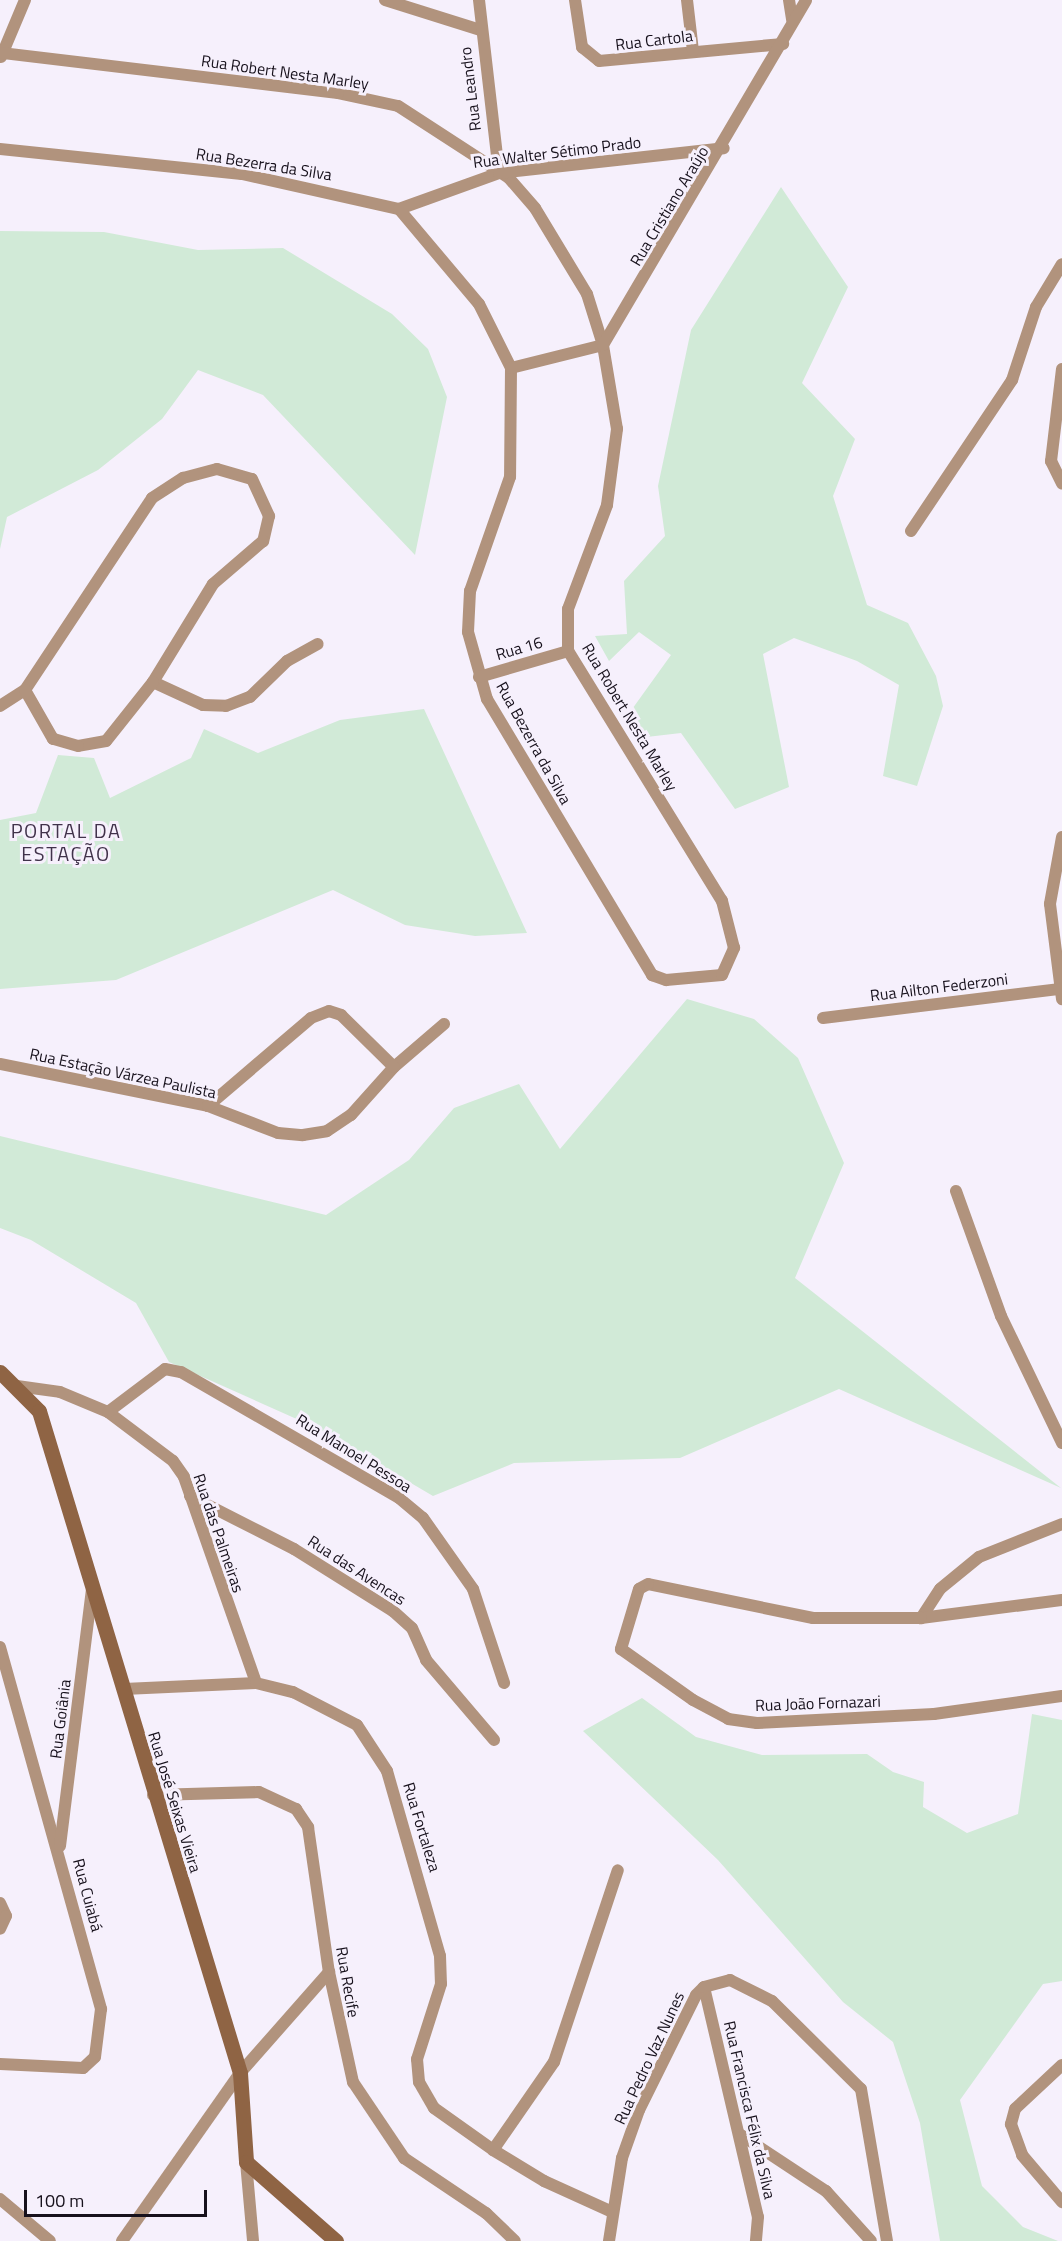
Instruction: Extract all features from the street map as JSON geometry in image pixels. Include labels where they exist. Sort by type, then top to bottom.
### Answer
[{"type":"street","points":[[2,55],[25,0]]},
{"type":"street","points":[[385,0],[480,30]]},
{"type":"street","name":"Rua Leandro","points":[[479,0],[480,30],[499,173]]},
{"type":"street","name":"Rua Cartola","points":[[575,0],[582,47],[599,61],[783,44]]},
{"type":"street","points":[[687,0],[693,51]]},
{"type":"street","points":[[789,0],[792,20]]},
{"type":"street","name":"Rua Cristiano Araújo","points":[[603,345],[724,148],[783,44],[792,20],[806,0]]},
{"type":"street","name":"Rua Robert Nesta Marley","points":[[2,55],[338,93],[398,106],[443,130],[499,173],[535,208],[565,251],[587,294],[603,345],[617,429],[607,505],[568,609],[568,651],[722,901],[731,923],[733,959],[722,975],[708,980]]},
{"type":"street","name":"Rua Walter Sétimo Prado","points":[[399,209],[499,173],[724,148]]},
{"type":"street","name":"Rua Bezerra da Silva","points":[[0,149],[242,174],[399,209],[479,304],[511,368],[510,477],[470,591],[468,632],[479,677],[652,975],[708,980]]},
{"type":"street","points":[[910,531],[1012,380],[1036,307],[1058,282],[1062,264]]},
{"type":"street","points":[[511,368],[603,345]]},
{"type":"street","points":[[1062,369],[1051,461],[1062,484]]},
{"type":"street","points":[[0,706],[25,690],[152,498],[183,478],[217,469],[252,479],[269,516],[263,540],[213,584],[153,682],[106,741],[78,746],[53,739],[25,690]]},
{"type":"street","points":[[153,682],[203,705],[226,706],[250,697],[287,661],[318,644]]},
{"type":"street","name":"Rua 16","points":[[479,677],[568,651]]},
{"type":"street","points":[[1061,994],[1050,904],[1062,837]]},
{"type":"street","name":"Rua Ailton Federzoni","points":[[823,1018],[1061,994]]},
{"type":"street","points":[[208,1106],[311,1018],[329,1011],[341,1014],[394,1066]]},
{"type":"street","name":"Rua Estação Várzea Paulista","points":[[0,1064],[208,1106],[278,1133],[327,1131],[351,1115],[394,1066],[444,1024]]},
{"type":"street","points":[[956,1191],[1000,1316],[1062,1443]]},
{"type":"street","name":"Rua Manoel Pessoa","points":[[108,1412],[165,1369],[181,1372],[399,1498],[423,1518],[473,1589],[504,1683]]},
{"type":"street","name":"Rua José Seixas Vieira","points":[[0,1372],[17,1386],[39,1411],[124,1689],[153,1795],[240,2073],[253,2241]]},
{"type":"street","name":"Rua das Palmeiras","points":[[17,1386],[60,1392],[108,1412],[173,1461],[190,1496],[256,1683]]},
{"type":"street","name":"Rua das Avencas","points":[[190,1496],[294,1549],[393,1611],[412,1628],[426,1660],[494,1740]]},
{"type":"street","points":[[921,1618],[940,1589],[979,1557],[1062,1524]]},
{"type":"street","name":"Rua João Fornazari","points":[[1062,1600],[921,1618],[813,1618],[648,1584],[639,1589],[621,1649],[693,1700],[729,1719],[757,1724],[934,1714],[1062,1696]]},
{"type":"street","name":"Rua Goiânia","points":[[59,1853],[93,1589]]},
{"type":"street","name":"Rua Cuiabá","points":[[0,1647],[101,2008],[95,2057],[83,2068],[63,2071],[0,2064]]},
{"type":"street","name":"Rua Fortaleza","points":[[124,1689],[256,1683],[333,1709],[357,1725],[379,1754],[413,1847],[440,1956],[441,1984],[417,2059],[419,2082],[434,2108],[493,2150],[544,2181],[610,2211]]},
{"type":"street","name":"Rua Recife","points":[[153,1795],[250,1791],[279,1797],[296,1809],[308,1827],[329,1972],[353,2082],[404,2158],[486,2213],[515,2241]]},
{"type":"street","points":[[493,2150],[554,2061],[618,1870]]},
{"type":"street","points":[[0,1903],[6,1916],[0,1929]]},
{"type":"street","points":[[122,2241],[240,2073],[329,1972]]},
{"type":"street","name":"Rua Pedro Vaz Nunes","points":[[609,2241],[610,2211],[639,2110],[704,1987],[730,1980],[772,2001],[852,2075],[867,2105],[887,2241]]},
{"type":"street","name":"Rua Francisca Félix da Silva","points":[[704,1987],[741,2135],[758,2217],[756,2241]]},
{"type":"street","points":[[1062,2065],[1015,2109],[1011,2124],[1022,2155],[1062,2202]]},
{"type":"street","points":[[741,2135],[826,2192],[872,2241]]},
{"type":"street","points":[[246,2162],[336,2241]]},
{"type":"street","points":[[0,2199],[50,2241]]},
{"type":"green space","points":[[781,187],[848,287],[802,383],[855,439],[833,496],[867,605],[908,623],[936,676],[943,706],[917,786],[883,776],[899,685],[857,661],[794,638],[763,654],[789,787],[735,809],[681,733],[638,738],[630,712],[671,655],[639,632],[609,661],[595,636],[627,634],[624,581],[665,536],[658,486],[691,330]]},
{"type":"green space","points":[[0,231],[104,232],[198,250],[283,248],[392,314],[428,349],[447,397],[415,555],[263,395],[198,370],[162,419],[98,470],[7,517],[0,549]]},
{"type":"green space","points":[[424,709],[527,933],[475,936],[405,925],[333,890],[116,980],[0,989],[0,820],[36,813],[58,755],[94,758],[110,798],[191,758],[204,729],[258,753],[340,720]]},
{"type":"green space","points":[[687,999],[754,1019],[798,1058],[844,1163],[795,1278],[1061,1488],[839,1389],[680,1458],[514,1463],[433,1496],[319,1429],[169,1362],[136,1303],[31,1240],[0,1228],[0,1136],[326,1215],[409,1160],[454,1108],[519,1084],[560,1149]]},
{"type":"green space","points":[[642,1698],[696,1737],[762,1755],[867,1754],[893,1772],[924,1782],[923,1807],[967,1833],[1018,1814],[1032,1714],[1062,1720],[1062,1981],[1043,1984],[960,2100],[982,2186],[1023,2227],[1058,2241],[940,2241],[920,2123],[893,2042],[843,2002],[718,1860],[583,1731]]},
{"type":"district","name":"PORTAL DA ESTAÇÃO","points":[[66,842]]}]
